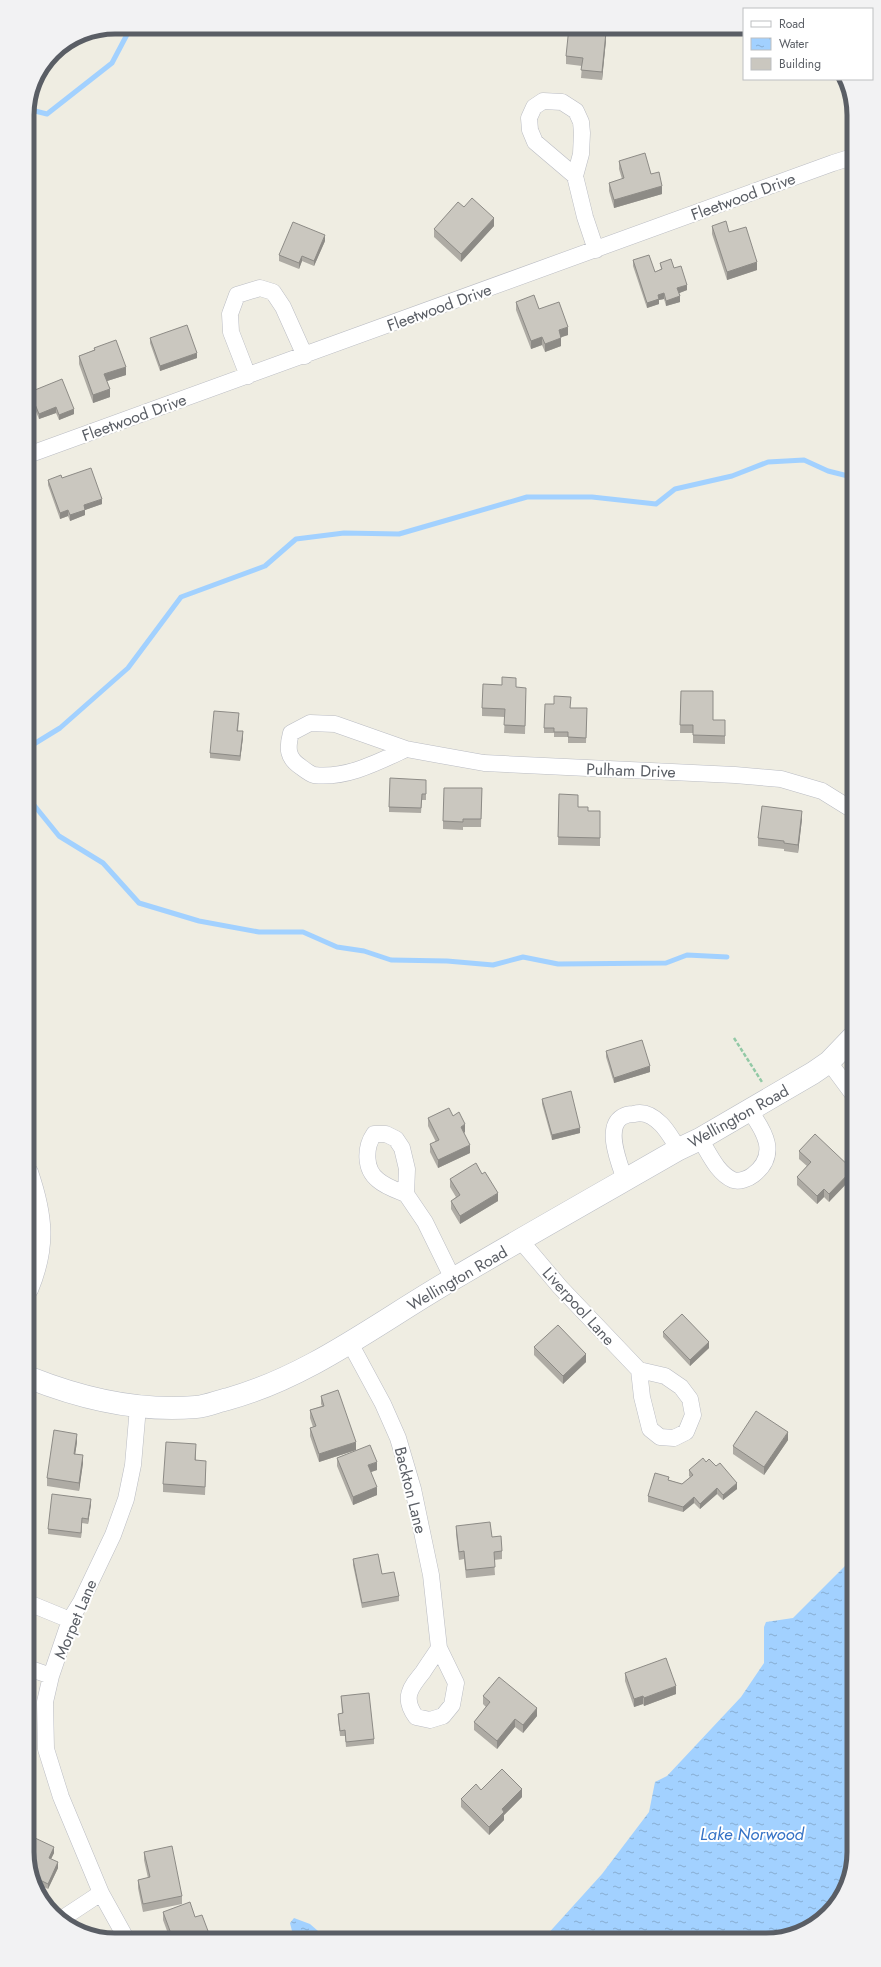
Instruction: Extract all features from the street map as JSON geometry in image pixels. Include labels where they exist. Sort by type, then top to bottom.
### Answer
[{"type":"street","points":[[575,176],[535,142],[530,130],[529,118],[534,107],[543,101],[562,102],[576,111],[582,133],[581,154],[575,176],[585,217],[596,250]]},
{"type":"street","name":"Fleetwood Drive","points":[[34,453],[305,356],[833,162],[847,158]]},
{"type":"street","points":[[248,376],[231,332],[230,314],[237,295],[260,288],[273,292],[283,307],[305,356]]},
{"type":"street","name":"Pulham Drive","points":[[406,749],[359,769],[328,775],[313,775],[294,762],[287,750],[291,733],[310,723],[335,724],[406,749],[484,763],[735,775],[781,779],[822,791],[847,807]]},
{"type":"street","name":"Wellington Road","points":[[34,1379],[84,1397],[138,1407],[197,1407],[257,1391],[303,1369],[350,1343],[453,1279],[679,1149],[750,1111],[829,1062],[847,1043]]},
{"type":"street","points":[[829,1062],[847,1086]]},
{"type":"street","points":[[700,1139],[719,1170],[734,1180],[748,1179],[759,1171],[768,1157],[768,1144],[763,1130],[750,1111]]},
{"type":"street","points":[[626,1180],[615,1153],[614,1141],[615,1126],[622,1117],[638,1113],[649,1115],[661,1124],[679,1149]]},
{"type":"street","points":[[34,1184],[38,1195],[44,1233],[39,1268],[34,1280]]},
{"type":"street","points":[[406,1194],[425,1222],[453,1279]]},
{"type":"street","name":"Liverpool Lane","points":[[521,1241],[560,1287],[639,1370]]},
{"type":"street","name":"Backton Lane","points":[[350,1343],[383,1404],[398,1438],[413,1489],[431,1575],[439,1648]]},
{"type":"street","name":"Morpet Lane","points":[[123,1933],[101,1893],[61,1797],[46,1749],[45,1702],[51,1676],[70,1620],[81,1602],[113,1535],[126,1499],[133,1465],[138,1407]]},
{"type":"street","points":[[34,1605],[70,1620]]},
{"type":"street","points":[[34,1669],[51,1676]]},
{"type":"street","points":[[66,1916],[101,1893]]},
{"type":"path","points":[[734,1038],[772,1098]]},
{"type":"water","name":"Lake Norwood","points":[[847,1564],[847,1852],[841,1883],[827,1905],[815,1916],[797,1927],[776,1932],[549,1933],[602,1874],[649,1812],[655,1782],[667,1776],[741,1697],[764,1663],[764,1627],[766,1622],[793,1618]]},
{"type":"water","points":[[294,1918],[310,1924],[320,1933],[292,1933],[290,1923]]},
{"type":"building","points":[[568,34],[606,34],[602,72],[581,70],[583,58],[566,56]]},
{"type":"building","points":[[645,153],[651,174],[659,172],[662,186],[614,200],[609,183],[624,178],[619,161]]},
{"type":"building","points":[[472,198],[494,218],[461,254],[434,229],[458,202],[464,207]]},
{"type":"building","points":[[726,221],[729,232],[746,227],[757,262],[727,272],[712,226]]},
{"type":"building","points":[[293,222],[325,235],[314,261],[302,256],[299,263],[279,255]]},
{"type":"building","points":[[649,255],[655,272],[662,269],[660,263],[671,259],[674,268],[681,266],[687,285],[677,288],[680,296],[666,301],[664,293],[658,295],[659,299],[647,303],[633,260]]},
{"type":"building","points":[[534,295],[539,309],[559,302],[568,327],[559,330],[561,338],[545,344],[542,337],[531,341],[516,302]]},
{"type":"building","points":[[187,325],[197,353],[160,366],[150,338]]},
{"type":"building","points":[[116,340],[126,367],[104,374],[110,389],[93,395],[79,356],[95,350],[94,348]]},
{"type":"building","points":[[62,379],[74,409],[59,415],[56,407],[39,414],[34,402],[34,390]]},
{"type":"building","points":[[91,468],[102,499],[84,505],[85,510],[70,515],[68,510],[60,513],[48,480],[61,475],[62,478]]},
{"type":"building","points":[[502,677],[516,678],[516,687],[526,688],[525,726],[504,725],[505,709],[482,708],[483,684],[502,685]]},
{"type":"building","points":[[681,691],[713,691],[713,720],[725,720],[725,736],[693,735],[693,725],[680,725]]},
{"type":"building","points":[[554,696],[571,697],[570,708],[587,708],[586,738],[568,737],[568,732],[554,732],[554,728],[544,728],[545,704],[554,704]]},
{"type":"building","points":[[214,711],[239,713],[237,731],[243,731],[240,756],[210,753]]},
{"type":"building","points":[[390,778],[426,780],[426,794],[422,794],[421,808],[389,807]]},
{"type":"building","points":[[444,788],[482,788],[481,819],[463,819],[463,822],[443,821]]},
{"type":"building","points":[[559,794],[578,795],[578,807],[588,807],[588,811],[600,811],[600,838],[558,837]]},
{"type":"building","points":[[762,806],[802,811],[798,845],[784,843],[784,841],[758,838]]},
{"type":"building","points":[[642,1040],[650,1066],[614,1078],[606,1051]]},
{"type":"building","points":[[571,1091],[580,1128],[552,1135],[542,1099]]},
{"type":"building","points":[[449,1108],[453,1116],[459,1112],[465,1124],[461,1127],[470,1145],[438,1160],[430,1144],[439,1140],[428,1118]]},
{"type":"building","points":[[815,1134],[847,1164],[847,1175],[829,1194],[824,1189],[817,1196],[797,1177],[811,1162],[799,1151]]},
{"type":"building","points":[[476,1163],[482,1174],[485,1172],[498,1193],[460,1216],[451,1201],[460,1195],[450,1179]]},
{"type":"building","points":[[682,1314],[709,1342],[690,1360],[663,1332]]},
{"type":"building","points":[[558,1325],[586,1354],[563,1376],[534,1347]]},
{"type":"building","points":[[338,1390],[356,1442],[319,1454],[310,1428],[316,1426],[310,1410],[324,1406],[321,1396]]},
{"type":"building","points":[[756,1411],[788,1432],[764,1467],[733,1446]]},
{"type":"building","points":[[54,1430],[77,1434],[74,1454],[83,1455],[79,1483],[47,1478]]},
{"type":"building","points":[[166,1442],[196,1444],[195,1460],[206,1461],[205,1487],[163,1484]]},
{"type":"building","points":[[370,1445],[377,1462],[368,1465],[377,1487],[353,1497],[337,1458]]},
{"type":"building","points":[[703,1458],[706,1462],[709,1459],[716,1466],[720,1463],[737,1483],[723,1495],[717,1488],[700,1504],[694,1497],[683,1507],[648,1496],[655,1473],[669,1477],[668,1480],[682,1484],[693,1475],[689,1470]]},
{"type":"building","points":[[52,1494],[91,1499],[88,1519],[82,1518],[81,1533],[48,1529]]},
{"type":"building","points":[[490,1522],[492,1537],[501,1536],[502,1551],[494,1552],[495,1567],[466,1570],[464,1551],[459,1552],[456,1526]]},
{"type":"building","points":[[378,1554],[382,1574],[394,1572],[399,1596],[362,1603],[353,1559]]},
{"type":"building","points":[[666,1658],[676,1686],[644,1698],[643,1696],[634,1699],[625,1673]]},
{"type":"building","points":[[499,1677],[537,1708],[523,1725],[515,1719],[497,1741],[474,1722],[490,1702],[483,1696]]},
{"type":"building","points":[[369,1693],[374,1739],[346,1742],[345,1730],[340,1731],[338,1714],[343,1713],[341,1696]]},
{"type":"building","points":[[502,1769],[522,1789],[502,1809],[504,1812],[489,1827],[461,1799],[476,1784],[481,1790]]},
{"type":"building","points":[[35,1838],[54,1847],[49,1858],[58,1862],[48,1884],[38,1878],[34,1857]]},
{"type":"building","points":[[172,1846],[182,1896],[143,1904],[138,1880],[150,1877],[144,1852]]},
{"type":"building","points":[[190,1902],[195,1917],[202,1915],[209,1933],[171,1933],[163,1912]]},
{"type":"waterway","points":[[34,111],[47,114],[112,63],[127,34]]},
{"type":"waterway","points":[[34,744],[60,728],[128,668],[181,597],[265,566],[296,539],[344,533],[399,534],[527,497],[592,497],[656,504],[675,489],[732,476],[768,462],[804,460],[828,471],[847,476]]},
{"type":"waterway","points":[[34,805],[59,836],[103,863],[139,903],[199,921],[259,932],[303,932],[337,947],[364,951],[391,960],[447,961],[493,965],[523,957],[558,964],[666,963],[687,955],[727,957]]}]
